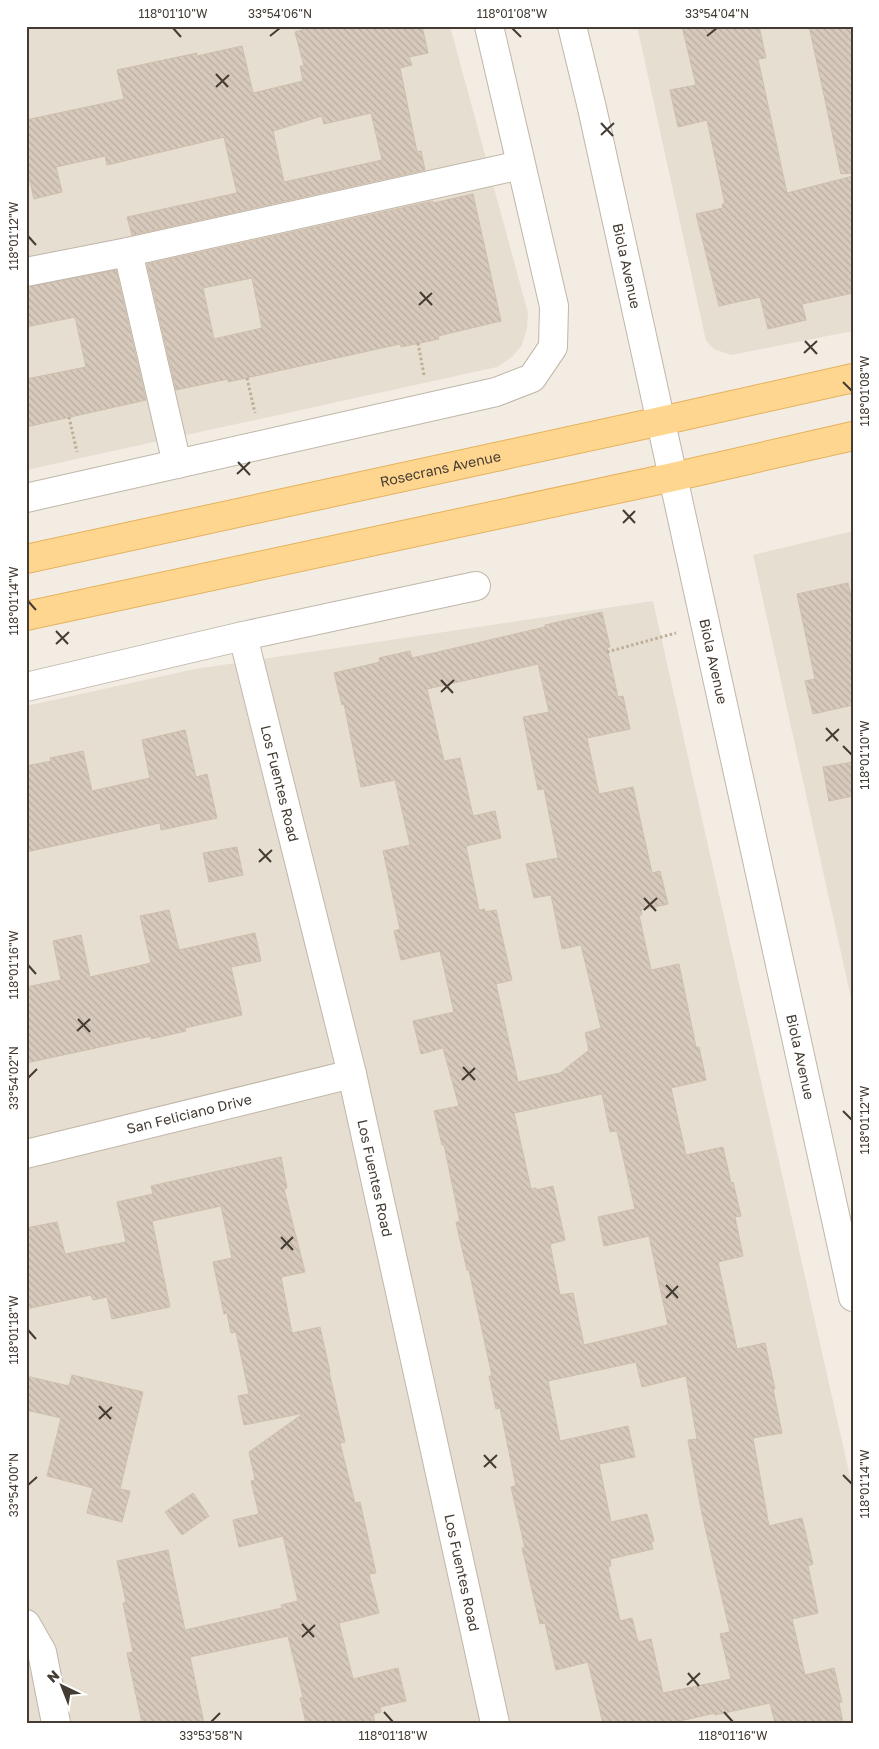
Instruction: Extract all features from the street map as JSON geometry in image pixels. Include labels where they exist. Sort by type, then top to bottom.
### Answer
[{"type":"main road","name":"Rosecrans Avenue","points":[[26,559],[853,378]]},
{"type":"main road","points":[[26,616],[673,477],[853,436]]},
{"type":"street","points":[[26,498],[496,392],[532,378],[553,347],[554,306],[489,26]]},
{"type":"street","name":"Biola Avenue","points":[[572,26],[592,108],[853,1298]]},
{"type":"street","points":[[26,272],[128,252],[521,165]]},
{"type":"street","points":[[128,252],[177,464]]},
{"type":"street","points":[[26,687],[243,636],[476,586]]},
{"type":"street","name":"Los Fuentes Road","points":[[243,636],[352,1074],[494,1723]]},
{"type":"street","name":"San Feliciano Drive","points":[[26,1154],[352,1074]]},
{"type":"street","points":[[26,1624],[42,1652],[56,1723]]},
{"type":"path","points":[[418,343],[424,375]]},
{"type":"path","points":[[247,378],[255,413]]},
{"type":"path","points":[[69,417],[77,452]]},
{"type":"path","points":[[607,652],[706,625]]},
{"type":"shaded area","points":[[26,26],[450,26],[528,313],[527,328],[522,345],[512,357],[497,367],[26,470]]},
{"type":"shaded area","points":[[637,26],[853,26],[853,331],[731,355],[714,349],[706,341]]},
{"type":"shaded area","points":[[853,531],[853,1007],[753,555]]},
{"type":"shaded area","points":[[653,601],[853,1490],[853,1723],[26,1723],[26,706],[195,669]]},
{"type":"building","points":[[315,26],[422,26],[428,53],[409,57],[412,65],[400,68],[417,152],[421,151],[425,170],[132,235],[127,217],[237,193],[224,137],[107,165],[105,156],[56,167],[62,192],[34,199],[26,164],[26,120],[124,99],[117,70],[197,53],[197,56],[242,46],[253,93],[303,81],[300,66],[304,66],[295,32]],"holes":[[[371,113],[382,160],[284,182],[273,131],[322,116],[324,124]]]},
{"type":"building","points":[[682,26],[759,26],[766,58],[758,59],[787,193],[853,176],[853,293],[802,304],[806,320],[768,329],[760,297],[719,306],[696,214],[723,208],[722,204],[725,204],[707,120],[678,127],[670,90],[696,85]]},
{"type":"building","points":[[809,26],[853,26],[853,173],[841,174]]},
{"type":"building","points":[[473,194],[501,321],[438,336],[439,339],[401,347],[400,344],[228,382],[228,379],[176,390],[147,264],[433,201],[433,203]],"holes":[[[252,278],[262,328],[214,339],[203,288]]]},
{"type":"building","points":[[116,270],[146,400],[26,427],[26,379],[86,367],[75,317],[26,327],[26,287]]},
{"type":"building","points":[[848,583],[853,604],[853,705],[813,714],[805,681],[815,679],[797,594]]},
{"type":"building","points":[[602,612],[610,647],[607,648],[618,697],[623,696],[630,729],[587,738],[599,794],[633,787],[652,873],[660,871],[668,904],[641,910],[642,915],[639,915],[651,970],[679,964],[696,1047],[699,1047],[706,1080],[671,1088],[686,1155],[723,1147],[731,1183],[733,1182],[741,1216],[735,1217],[743,1256],[718,1262],[737,1349],[765,1343],[775,1389],[773,1389],[782,1433],[753,1438],[769,1526],[802,1518],[813,1564],[808,1566],[818,1613],[792,1619],[805,1675],[834,1668],[842,1702],[839,1703],[843,1723],[775,1723],[770,1703],[671,1723],[603,1723],[588,1662],[556,1670],[545,1623],[540,1624],[522,1548],[525,1548],[511,1487],[516,1486],[500,1408],[496,1409],[489,1376],[492,1376],[469,1270],[467,1270],[456,1222],[460,1222],[444,1145],[442,1145],[434,1111],[459,1106],[443,1048],[421,1054],[413,1021],[454,1012],[440,951],[401,960],[394,931],[400,929],[383,851],[410,845],[395,780],[361,787],[344,704],[342,705],[334,673],[380,662],[379,658],[410,651],[412,658],[545,627],[545,625]],"holes":[[[538,664],[549,712],[523,717],[538,790],[544,789],[558,858],[526,864],[534,898],[551,895],[562,949],[581,945],[601,1028],[585,1033],[589,1050],[560,1073],[518,1082],[496,984],[512,980],[496,910],[485,912],[485,909],[479,910],[466,846],[501,838],[495,811],[473,816],[460,758],[444,761],[427,689]],[[602,1094],[610,1132],[617,1131],[635,1209],[598,1217],[604,1246],[649,1236],[668,1325],[584,1345],[573,1293],[560,1295],[550,1244],[565,1240],[553,1186],[536,1190],[536,1188],[531,1189],[514,1113]],[[636,1362],[642,1387],[686,1376],[697,1439],[688,1440],[702,1514],[730,1632],[720,1634],[731,1679],[663,1693],[651,1639],[638,1642],[632,1618],[620,1621],[608,1567],[611,1566],[610,1559],[653,1549],[651,1542],[654,1541],[647,1514],[611,1522],[599,1464],[635,1457],[628,1426],[560,1441],[548,1381]]]},
{"type":"building","points":[[185,730],[196,777],[207,774],[217,818],[161,830],[160,823],[26,852],[26,766],[51,761],[50,758],[83,751],[92,791],[150,778],[142,740]]},
{"type":"building","points":[[853,762],[853,796],[829,801],[823,767]]},
{"type":"building","points":[[237,847],[243,875],[209,882],[203,853]]},
{"type":"building","points":[[169,910],[179,950],[255,933],[261,961],[231,967],[242,1015],[185,1028],[186,1031],[151,1039],[151,1036],[26,1063],[26,987],[61,980],[53,941],[81,935],[90,977],[151,963],[140,916]]},
{"type":"building","points":[[281,1157],[287,1188],[284,1189],[305,1272],[281,1277],[292,1333],[320,1327],[345,1442],[340,1443],[355,1503],[360,1502],[376,1573],[369,1574],[379,1613],[339,1623],[353,1679],[398,1668],[406,1701],[380,1707],[381,1712],[373,1714],[375,1723],[306,1723],[300,1698],[303,1697],[288,1636],[190,1657],[204,1723],[142,1723],[127,1653],[133,1652],[123,1603],[126,1602],[117,1561],[168,1550],[185,1630],[282,1608],[281,1605],[298,1601],[283,1536],[239,1547],[233,1520],[259,1514],[251,1481],[255,1480],[249,1452],[304,1413],[244,1425],[238,1396],[249,1394],[236,1332],[231,1333],[227,1313],[224,1314],[213,1262],[232,1258],[221,1206],[152,1221],[170,1307],[112,1319],[107,1297],[93,1300],[91,1295],[26,1309],[26,1228],[57,1222],[65,1254],[126,1242],[117,1202],[153,1194],[151,1186]]},
{"type":"building","points":[[72,1375],[143,1392],[120,1489],[130,1491],[122,1522],[87,1513],[93,1488],[47,1476],[61,1418],[26,1410],[26,1376],[69,1386]]},
{"type":"building","points":[[193,1493],[209,1516],[182,1535],[165,1512]]}]
